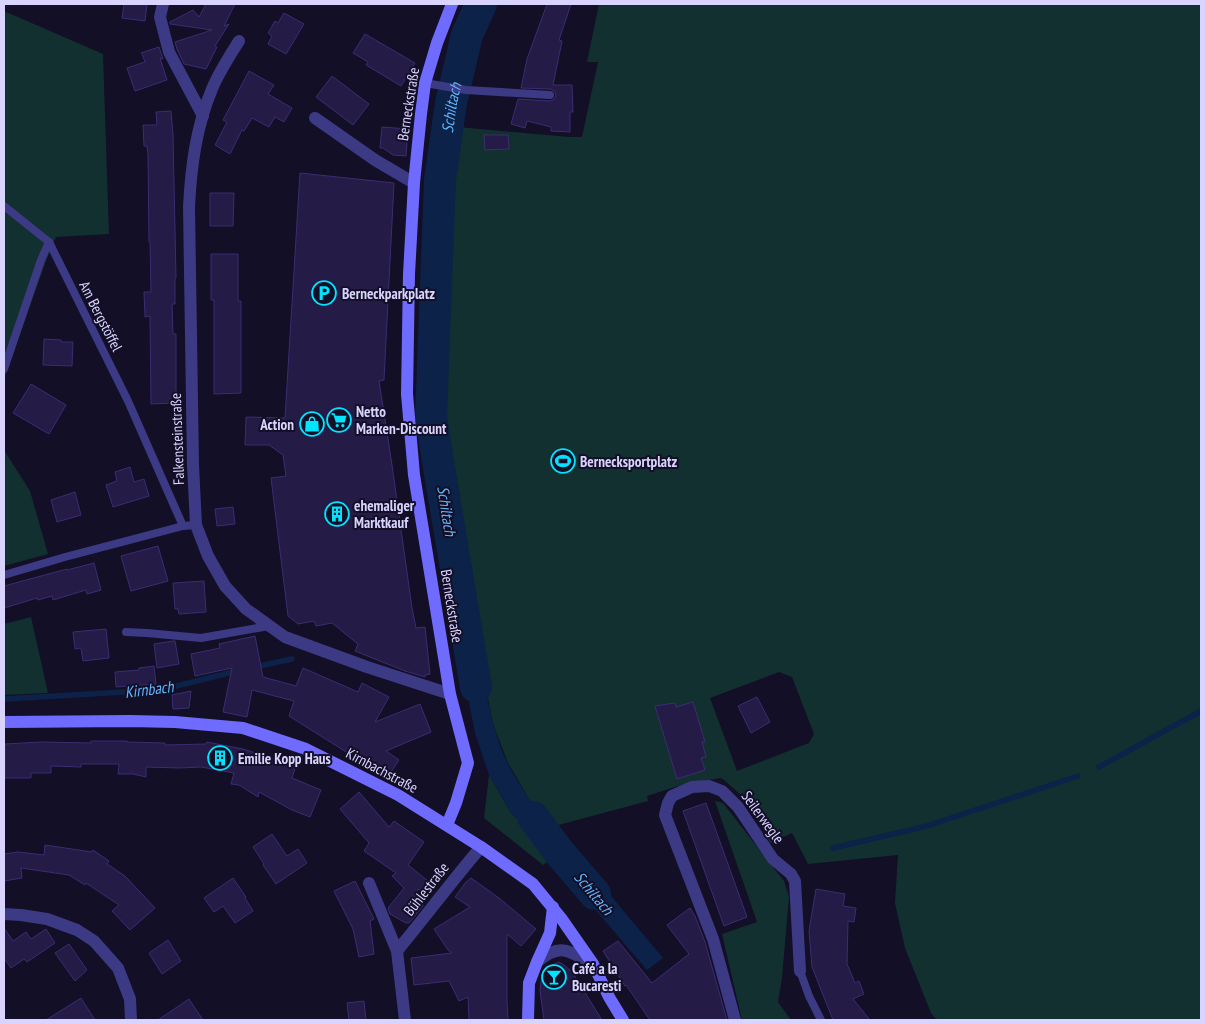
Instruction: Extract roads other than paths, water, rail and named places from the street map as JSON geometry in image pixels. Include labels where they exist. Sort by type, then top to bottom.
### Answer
[{"type":"main road","name":"Berneckstraße","points":[[447,825],[456,803],[468,762],[450,694],[414,476],[407,394],[409,274],[414,183],[425,83],[437,43],[452,4]]},
{"type":"main road","name":"Kirnbachstraße","points":[[4,722],[166,722],[243,728],[306,749],[398,795],[447,825]]},
{"type":"main road","points":[[447,825],[533,884],[553,907],[593,964],[623,1020]]},
{"type":"main road","points":[[528,1020],[529,984],[550,934],[553,907]]},
{"type":"street","points":[[163,4],[160,16],[169,52],[203,116]]},
{"type":"street","name":"Falkensteinstraße","points":[[238,41],[211,91],[197,135],[191,173],[189,208],[193,465],[196,525],[208,556],[225,586],[246,609],[285,637],[367,667],[450,694]]},
{"type":"street","points":[[315,118],[374,160],[414,183]]},
{"type":"street","name":"Seilerwegle","points":[[734,1020],[713,938],[665,815],[672,796],[692,787],[709,786],[722,791],[738,807],[773,859],[791,874],[795,881],[796,890],[800,971]]},
{"type":"street","name":"Bühlestraße","points":[[397,951],[454,878],[481,847]]},
{"type":"street","name":"Bühlestraße","points":[[369,883],[397,951],[405,1020]]},
{"type":"street","points":[[4,914],[47,919],[77,930],[94,941],[118,968],[130,999],[131,1020]]},
{"type":"street","points":[[537,962],[556,950],[570,952],[593,964]]},
{"type":"lane","points":[[425,83],[466,90],[550,95]]},
{"type":"lane","points":[[4,206],[49,242],[41,260],[4,369]]},
{"type":"lane","name":"Am Bergstöffel","points":[[49,242],[128,401],[183,526]]},
{"type":"lane","points":[[4,574],[183,526],[196,525]]},
{"type":"lane","points":[[126,632],[147,632],[201,638],[269,626]]},
{"type":"lane","name":"Seilerwegle","points":[[800,971],[809,996],[821,1020]]},
{"type":"water","points":[[477,643],[492,719],[507,762],[542,816],[567,846],[551,859],[527,829],[511,813],[489,775],[475,733],[458,647]]},
{"type":"water","points":[[575,853],[663,958],[647,970],[559,867]]},
{"type":"waterway","name":"Schiltach","points":[[476,687],[431,417],[440,180],[451,103],[467,35],[481,4]]},
{"type":"waterway","name":"Kirnbach","points":[[255,667],[292,659]]},
{"type":"waterway","name":"Kirnbach","points":[[4,699],[160,690],[237,671]]},
{"type":"waterway","points":[[1099,767],[1201,711]]},
{"type":"waterway","points":[[833,848],[927,826],[1078,776]]},
{"type":"waterway","name":"Schiltach","points":[[533,817],[559,852],[595,894]]},
{"type":"place","name":"Berneckparkplatz","points":[[324,293]]},
{"type":"place","name":"Netto Marken-Discount","points":[[339,420]]},
{"type":"place","name":"Action","points":[[312,424]]},
{"type":"place","name":"Bernecksportplatz","points":[[563,461]]},
{"type":"place","name":"ehemaliger Marktkauf","points":[[337,514]]},
{"type":"place","name":"Emilie Kopp Haus","points":[[220,758]]},
{"type":"place","name":"Café a la Bucaresti","points":[[554,977]]}]
